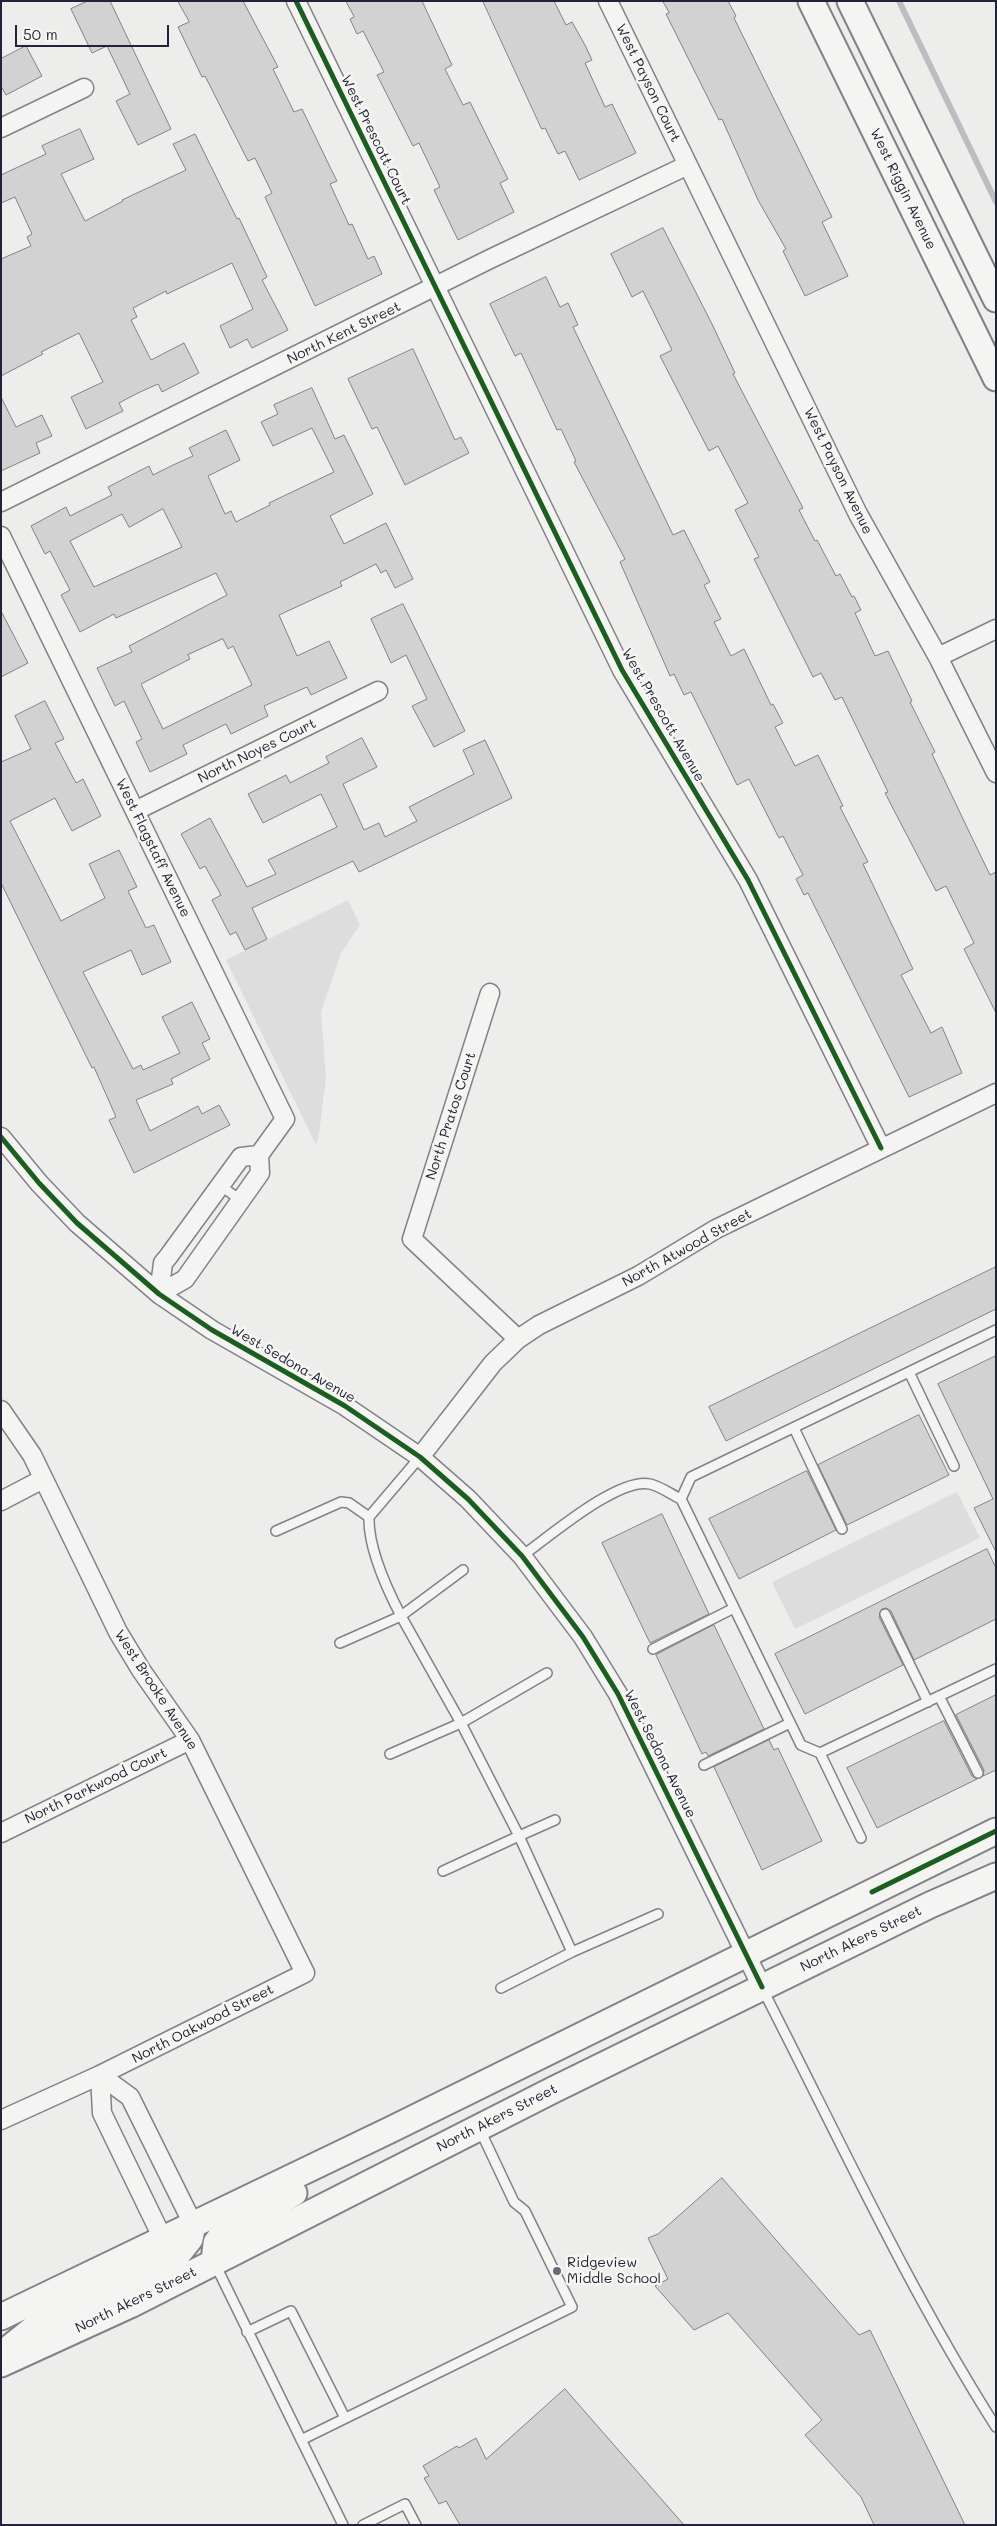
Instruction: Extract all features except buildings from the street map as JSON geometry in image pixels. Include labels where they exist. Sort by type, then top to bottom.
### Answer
[{"type":"main road","name":"West Riggin Avenue","points":[[811,1],[996,378]]},
{"type":"main road","points":[[850,1],[996,299]]},
{"type":"main road","points":[[972,329],[996,351]]},
{"type":"main road","points":[[1,2317],[390,2130],[996,1831]]},
{"type":"main road","name":"North Akers Street","points":[[1,2364],[130,2305],[478,2127],[930,1905],[996,1876]]},
{"type":"main road","points":[[214,2262],[216,2243],[226,2231],[357,2160],[390,2130]]},
{"type":"main road","points":[[1,2354],[48,2317],[178,2254],[190,2239],[193,2224]]},
{"type":"street","name":"West Prescott Court","points":[[296,1],[436,288]]},
{"type":"street","name":"West Payson Court","points":[[608,1],[688,165]]},
{"type":"street","points":[[1,128],[84,88]]},
{"type":"street","name":"North Kent Street","points":[[1,502],[436,288],[490,259],[688,165]]},
{"type":"street","name":"West Payson Avenue","points":[[688,165],[858,514],[938,657],[996,774]]},
{"type":"street","name":"West Prescott Avenue","points":[[436,288],[622,670],[748,880],[881,1148]]},
{"type":"street","name":"West Flagstaff Avenue","points":[[1,536],[285,1118],[258,1156],[260,1173],[185,1280],[159,1294]]},
{"type":"street","points":[[938,657],[996,629]]},
{"type":"street","name":"North Noyes Court","points":[[135,811],[378,692]]},
{"type":"street","name":"North Pratos Court","points":[[490,993],[412,1238],[518,1339]]},
{"type":"street","name":"North Atwood Street","points":[[420,1456],[493,1363],[518,1339],[539,1324],[638,1276],[716,1229],[996,1093]]},
{"type":"street","name":"West Sedona Avenue","points":[[1,1137],[39,1183],[97,1243],[159,1294],[212,1330],[345,1406],[420,1456],[468,1499],[522,1556],[584,1637],[618,1694],[762,1987]]},
{"type":"street","points":[[159,1294],[163,1263],[241,1157],[258,1156]]},
{"type":"street","name":"West Brooke Avenue","points":[[1,1410],[24,1440],[118,1632],[141,1670],[190,1740],[305,1973]]},
{"type":"street","points":[[1,1501],[43,1479]]},
{"type":"street","name":"North Parkwood Court","points":[[1,1833],[190,1740]]},
{"type":"street","name":"North Oakwood Street","points":[[1,2120],[100,2075],[305,1973]]},
{"type":"street","points":[[100,2075],[130,2097],[193,2224]]},
{"type":"street","points":[[100,2075],[102,2113],[163,2239]]},
{"type":"lane","points":[[220,1184],[240,1200]]},
{"type":"lane","points":[[681,1499],[691,1477],[996,1330]]},
{"type":"lane","points":[[909,1372],[954,1466]]},
{"type":"lane","points":[[794,1428],[842,1529]]},
{"type":"lane","points":[[420,1456],[369,1516],[369,1531],[390,1594],[461,1723],[519,1836],[572,1952]]},
{"type":"lane","points":[[522,1556],[604,1497],[623,1488],[650,1484],[681,1499],[801,1745],[820,1753],[861,1838]]},
{"type":"lane","points":[[276,1531],[341,1502],[349,1503],[369,1516]]},
{"type":"lane","points":[[340,1644],[401,1616],[463,1570]]},
{"type":"lane","points":[[653,1649],[734,1608]]},
{"type":"lane","points":[[885,1614],[928,1702]]},
{"type":"lane","points":[[820,1753],[996,1669]]},
{"type":"lane","points":[[390,1754],[461,1723],[547,1673]]},
{"type":"lane","points":[[939,1696],[978,1773]]},
{"type":"lane","points":[[704,1765],[790,1723]]},
{"type":"lane","points":[[443,1871],[556,1820]]},
{"type":"lane","points":[[501,1988],[572,1952],[658,1914]]},
{"type":"lane","points":[[762,1987],[876,2215],[966,2380],[996,2427]]},
{"type":"lane","points":[[301,2440],[572,2307],[524,2211],[514,2202],[478,2127]]},
{"type":"lane","points":[[214,2262],[343,2525]]},
{"type":"lane","points":[[247,2332],[291,2311],[345,2418]]},
{"type":"lane","points":[[363,2525],[405,2504],[416,2525]]},
{"type":"shaded area","points":[[348,900],[360,925],[341,953],[321,1012],[326,1078],[316,1145],[226,960]]},
{"type":"shaded area","points":[[957,1492],[980,1538],[795,1629],[772,1582]]},
{"type":"waterway","points":[[899,1],[996,202]]},
{"type":"cycle path","points":[[296,1],[622,670],[748,880],[881,1148]]},
{"type":"cycle path","points":[[1,1137],[39,1183],[77,1223],[159,1294],[212,1330],[345,1406],[420,1457],[468,1499],[522,1556],[583,1637],[618,1694],[762,1987]]},
{"type":"cycle path","points":[[872,1892],[996,1831]]},
{"type":"place","name":"Ridgeview Middle School","points":[[557,2271]]}]
